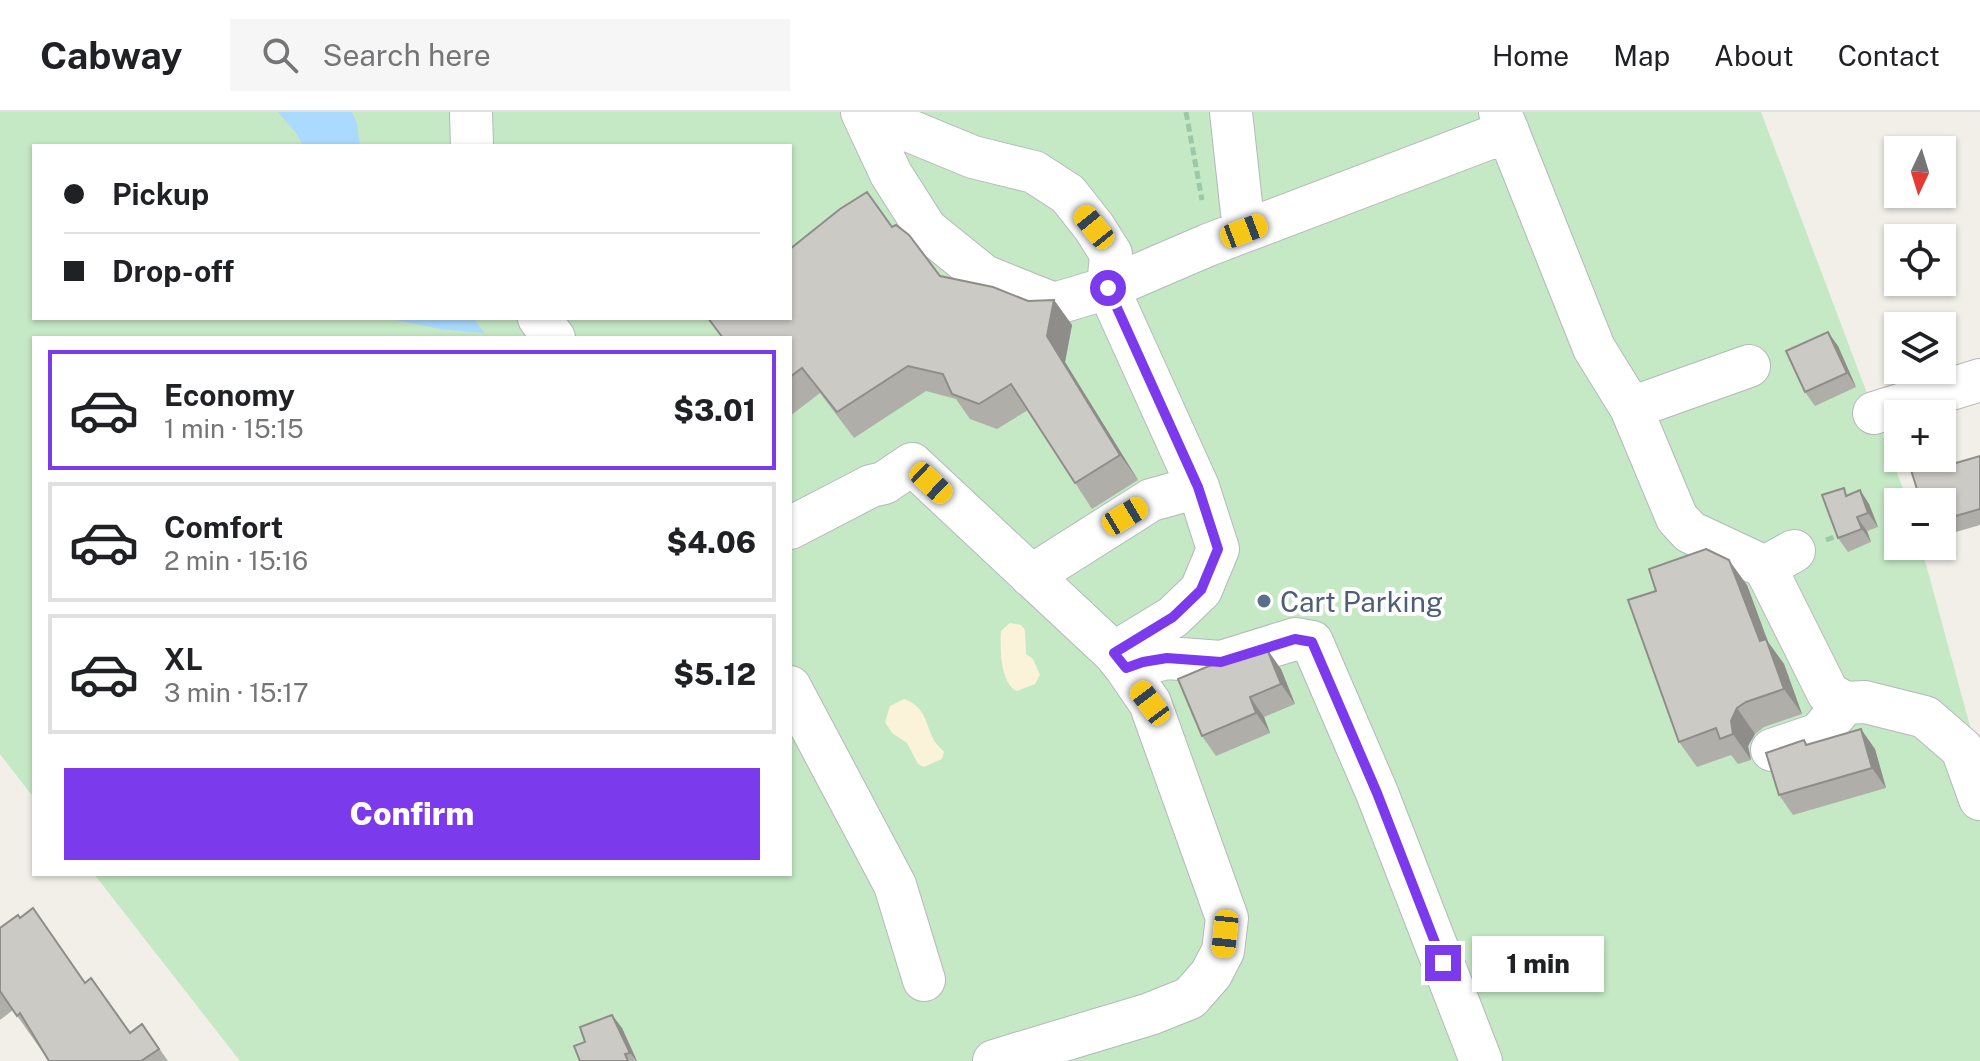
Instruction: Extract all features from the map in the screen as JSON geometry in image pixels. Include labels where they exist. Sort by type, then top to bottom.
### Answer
[{"type":"street","points":[[471,112],[472,144]]},
{"type":"street","points":[[862,112],[891,174],[926,229],[984,276],[1054,304],[1108,288],[1504,122],[1594,348],[1631,408],[1677,518],[1690,532],[1780,559],[1828,693],[1845,703],[1865,702],[1925,717],[1962,749],[1980,799]]},
{"type":"street","points":[[874,112],[910,131],[973,157],[1034,172],[1068,194],[1111,254],[1108,288],[1198,487],[1218,549],[1201,590],[1120,660]]},
{"type":"street","points":[[1226,238],[1231,112]]},
{"type":"street","points":[[1631,408],[1749,366]]},
{"type":"street","points":[[1874,413],[1980,380]]},
{"type":"street","points":[[792,527],[871,486],[884,483],[912,464],[1120,660],[1150,703],[1227,918],[1223,951],[1211,974],[1190,998],[1150,1014],[994,1061]]},
{"type":"street","points":[[1031,576],[1151,500],[1198,487]]},
{"type":"street","points":[[1120,660],[1143,662],[1167,658],[1221,662],[1295,639],[1312,642],[1377,793],[1481,1061]]},
{"type":"street","points":[[792,691],[895,885],[924,980]]},
{"type":"street","points":[[1772,750],[1819,734],[1845,703]]},
{"type":"path","points":[[1186,112],[1204,211],[1226,238]]},
{"type":"green space","points":[[0,112],[1761,112],[1884,438],[1884,472],[1897,472],[1903,488],[1884,488],[1884,560],[1925,560],[1980,763],[1980,1061],[240,1061],[96,876],[792,876],[792,336],[32,336],[32,795],[0,754]]},
{"type":"sand","points":[[1010,623],[1021,625],[1025,630],[1026,654],[1033,659],[1040,675],[1035,684],[1017,691],[1007,681],[1001,655],[1001,631]]},
{"type":"sand","points":[[904,699],[912,702],[921,712],[935,742],[944,752],[942,759],[924,767],[918,764],[907,743],[892,733],[885,722],[890,706]]},
{"type":"water","points":[[278,112],[352,112],[360,144],[302,144]]},
{"type":"water","points":[[396,320],[474,320],[484,333],[440,329]]},
{"type":"building","points":[[867,192],[892,227],[896,225],[909,235],[940,276],[993,287],[1028,301],[1054,300],[1047,336],[1120,455],[1075,483],[1011,384],[979,404],[952,394],[943,374],[908,366],[837,412],[802,368],[792,376],[792,336],[722,336],[710,320],[792,320],[792,247]]},
{"type":"building","points":[[1828,332],[1847,373],[1805,392],[1786,351]]},
{"type":"building","points":[[1980,456],[1980,509],[1956,516],[1956,488],[1917,488],[1912,472],[1956,472],[1956,463]]},
{"type":"building","points":[[1844,488],[1846,496],[1860,490],[1868,513],[1857,517],[1862,529],[1838,538],[1822,495]]},
{"type":"building","points":[[1706,549],[1729,560],[1760,641],[1766,639],[1784,689],[1737,708],[1731,721],[1733,734],[1720,739],[1716,728],[1679,742],[1628,600],[1656,591],[1649,569]]},
{"type":"building","points":[[1267,649],[1281,684],[1250,697],[1256,713],[1202,736],[1178,679],[1209,666]]},
{"type":"building","points":[[1861,729],[1872,768],[1779,795],[1766,753],[1804,740],[1806,745]]},
{"type":"building","points":[[33,908],[85,983],[91,978],[130,1033],[142,1024],[159,1049],[141,1061],[49,1061],[20,1013],[17,1016],[0,991],[0,928]]},
{"type":"building","points":[[612,1015],[630,1053],[625,1054],[628,1061],[580,1061],[574,1046],[585,1042],[580,1027]]},
{"type":"place","name":"Cart Parking","points":[[1264,601]]},
{"type":"route","points":[[1108,288],[1198,487],[1218,549],[1201,590],[1173,617],[1114,653],[1126,668],[1167,658],[1221,662],[1295,639],[1312,642],[1377,793],[1443,963]]}]
